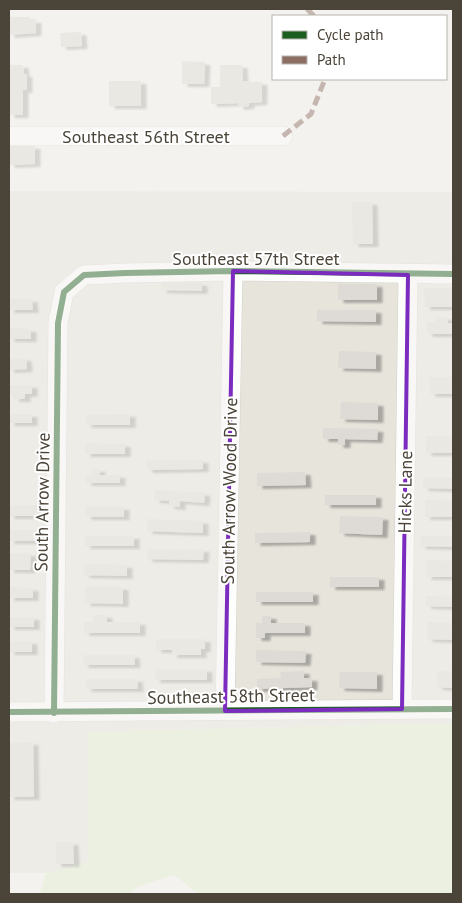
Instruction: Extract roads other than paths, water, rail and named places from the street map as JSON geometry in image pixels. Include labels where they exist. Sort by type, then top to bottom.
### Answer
[{"type":"street","name":"Southeast 56th Street","points":[[9,136],[283,136]]},
{"type":"street","name":"Southeast 57th Street","points":[[64,292],[84,275],[233,271],[408,275],[453,274]]},
{"type":"street","name":"South Arrow Wood Drive","points":[[226,712],[233,271]]},
{"type":"street","name":"Hicks Lane","points":[[402,709],[408,275]]},
{"type":"street","name":"South Arrow Drive","points":[[54,713],[58,323],[64,292]]},
{"type":"street","name":"Southeast 58th Street","points":[[9,712],[453,709]]}]
